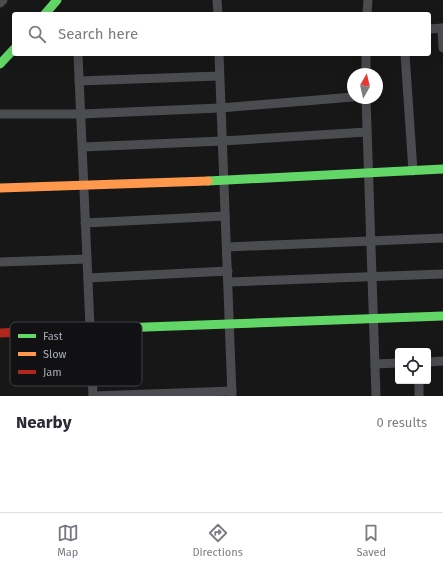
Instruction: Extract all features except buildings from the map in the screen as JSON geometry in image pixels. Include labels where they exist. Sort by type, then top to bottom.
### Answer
[{"type":"street","points":[[0,3],[3,0]]},
{"type":"street","points":[[218,0],[218,12]]},
{"type":"street","points":[[367,12],[368,0]]},
{"type":"street","points":[[46,12],[54,1]]},
{"type":"street","points":[[431,29],[443,28],[443,48]]},
{"type":"street","points":[[2,57],[12,50]]},
{"type":"street","points":[[78,56],[91,322]]},
{"type":"street","points":[[94,386],[94,396],[232,394],[219,56]]},
{"type":"street","points":[[366,56],[366,68]]},
{"type":"street","points":[[405,56],[413,171]]},
{"type":"street","points":[[79,81],[220,76]]},
{"type":"street","points":[[0,114],[81,114],[220,108],[347,97]]},
{"type":"street","points":[[366,104],[370,173],[375,396]]},
{"type":"street","points":[[83,147],[222,141],[367,132]]},
{"type":"street","points":[[0,188],[224,180],[443,169]]},
{"type":"street","points":[[86,223],[225,216]]},
{"type":"street","points":[[227,247],[443,238]]},
{"type":"street","points":[[0,262],[87,259]]},
{"type":"street","points":[[88,278],[228,271]]},
{"type":"street","points":[[228,282],[443,274]]},
{"type":"street","points":[[142,328],[443,316]]},
{"type":"street","points":[[0,333],[10,333]]},
{"type":"street","points":[[431,362],[443,362]]},
{"type":"street","points":[[375,364],[395,363]]},
{"type":"street","points":[[419,384],[420,396]]},
{"type":"traffic: fast","points":[[47,12],[57,0]]},
{"type":"traffic: fast","points":[[0,64],[12,51]]},
{"type":"traffic: fast","points":[[208,181],[443,169]]},
{"type":"traffic: fast","points":[[142,327],[443,316]]},
{"type":"traffic: slow","points":[[0,188],[208,181]]},
{"type":"traffic: jam","points":[[0,333],[10,333]]}]
